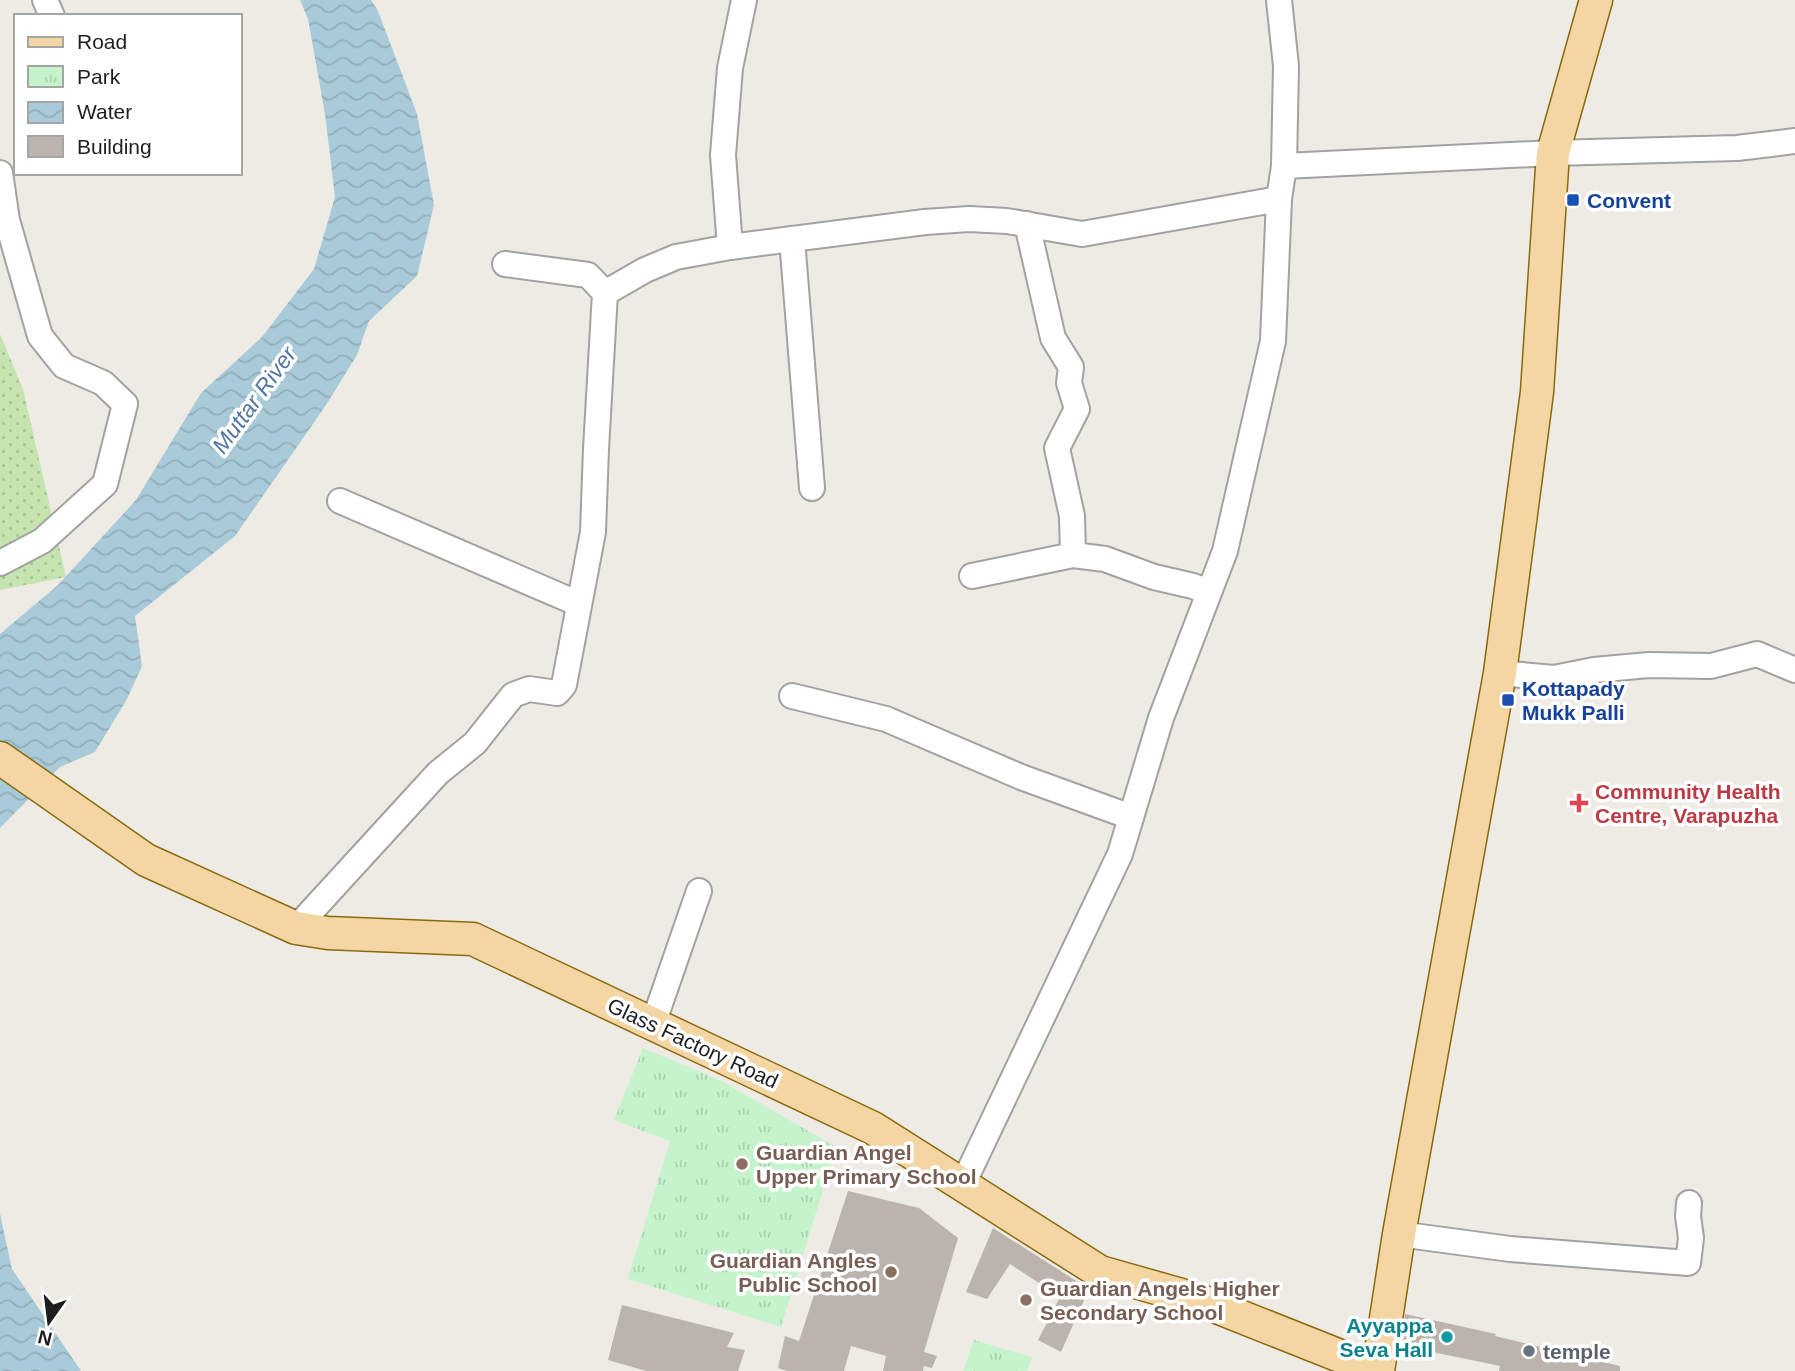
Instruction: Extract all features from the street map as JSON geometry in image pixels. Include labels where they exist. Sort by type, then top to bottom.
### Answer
[{"type":"main road","points":[[1378,1371],[1399,1234],[1500,673],[1537,392],[1553,153],[1596,0]]},
{"type":"main road","name":"Glass Factory Road","points":[[0,758],[146,860],[296,928],[328,933],[473,939],[873,1128],[1100,1272],[1199,1300],[1378,1371]]},
{"type":"street","points":[[730,247],[723,155],[730,68],[744,0]]},
{"type":"street","points":[[962,1186],[1120,854],[1161,718],[1225,551],[1273,341],[1279,200],[1284,166],[1286,66],[1279,0]]},
{"type":"street","points":[[1284,166],[1553,153],[1737,148],[1795,141]]},
{"type":"street","points":[[0,173],[7,220],[40,336],[64,366],[103,383],[125,404],[105,484],[42,541],[0,563]]},
{"type":"street","points":[[605,293],[645,270],[676,257],[730,247],[925,222],[969,219],[1007,221],[1082,234],[1279,200]]},
{"type":"street","points":[[1027,225],[1053,338],[1071,367],[1069,383],[1077,409],[1057,448],[1072,516],[1073,555]]},
{"type":"street","points":[[792,239],[812,488]]},
{"type":"street","points":[[296,928],[438,773],[475,743],[513,695],[529,690],[557,693],[564,685],[593,532],[605,293],[588,275],[505,264]]},
{"type":"street","points":[[340,501],[579,604]]},
{"type":"street","points":[[972,576],[1073,555],[1105,559],[1154,577],[1208,592]]},
{"type":"street","points":[[1500,673],[1554,678],[1594,670],[1649,665],[1711,666],[1757,654],[1795,670]]},
{"type":"street","points":[[792,696],[886,719],[1021,777],[1131,817]]},
{"type":"street","points":[[653,1024],[699,891]]},
{"type":"street","points":[[1399,1234],[1510,1250],[1689,1263],[1689,1203]]},
{"type":"green space","points":[[0,334],[23,389],[66,577],[0,590]]},
{"type":"green space","points":[[643,1048],[722,1081],[836,1147],[781,1327],[628,1279],[670,1141],[614,1120]]},
{"type":"green space","points":[[974,1340],[1032,1357],[1027,1371],[963,1371]]},
{"type":"water","name":"Muttar River","points":[[300,0],[371,0],[378,11],[417,114],[434,205],[417,276],[369,321],[357,355],[326,405],[235,536],[135,616],[142,666],[127,699],[95,752],[60,767],[0,828],[0,634],[58,585],[136,500],[201,393],[262,337],[314,269],[335,197],[325,114],[308,19]]},
{"type":"water","points":[[0,1214],[12,1269],[81,1371],[0,1371]]},
{"type":"building","points":[[848,1191],[919,1208],[958,1238],[924,1352],[937,1356],[932,1368],[924,1366],[923,1371],[883,1371],[886,1356],[851,1346],[844,1371],[787,1371],[778,1368],[785,1336],[799,1341]]},
{"type":"building","points":[[993,1228],[1089,1289],[1061,1352],[1038,1340],[1060,1297],[1010,1264],[987,1299],[966,1292]]},
{"type":"building","points":[[622,1305],[734,1333],[727,1347],[745,1350],[738,1371],[646,1371],[608,1360]]},
{"type":"building","points":[[1405,1314],[1620,1366],[1620,1371],[1499,1371],[1500,1366],[1403,1346],[1401,1344]]},
{"type":"place","name":"Convent","points":[[1573,200]]},
{"type":"place","name":"Kottapady Mukk Palli","points":[[1508,700]]},
{"type":"place","name":"Community Health Centre, Varapuzha","points":[[1579,803]]},
{"type":"place","name":"Guardian Angel Upper Primary School","points":[[742,1164]]},
{"type":"place","name":"Guardian Angles Public School","points":[[891,1272]]},
{"type":"place","name":"Guardian Angels Higher Secondary School","points":[[1026,1300]]},
{"type":"place","name":"Ayyappa Seva Hall","points":[[1447,1337]]},
{"type":"place","name":"temple","points":[[1529,1351]]}]
